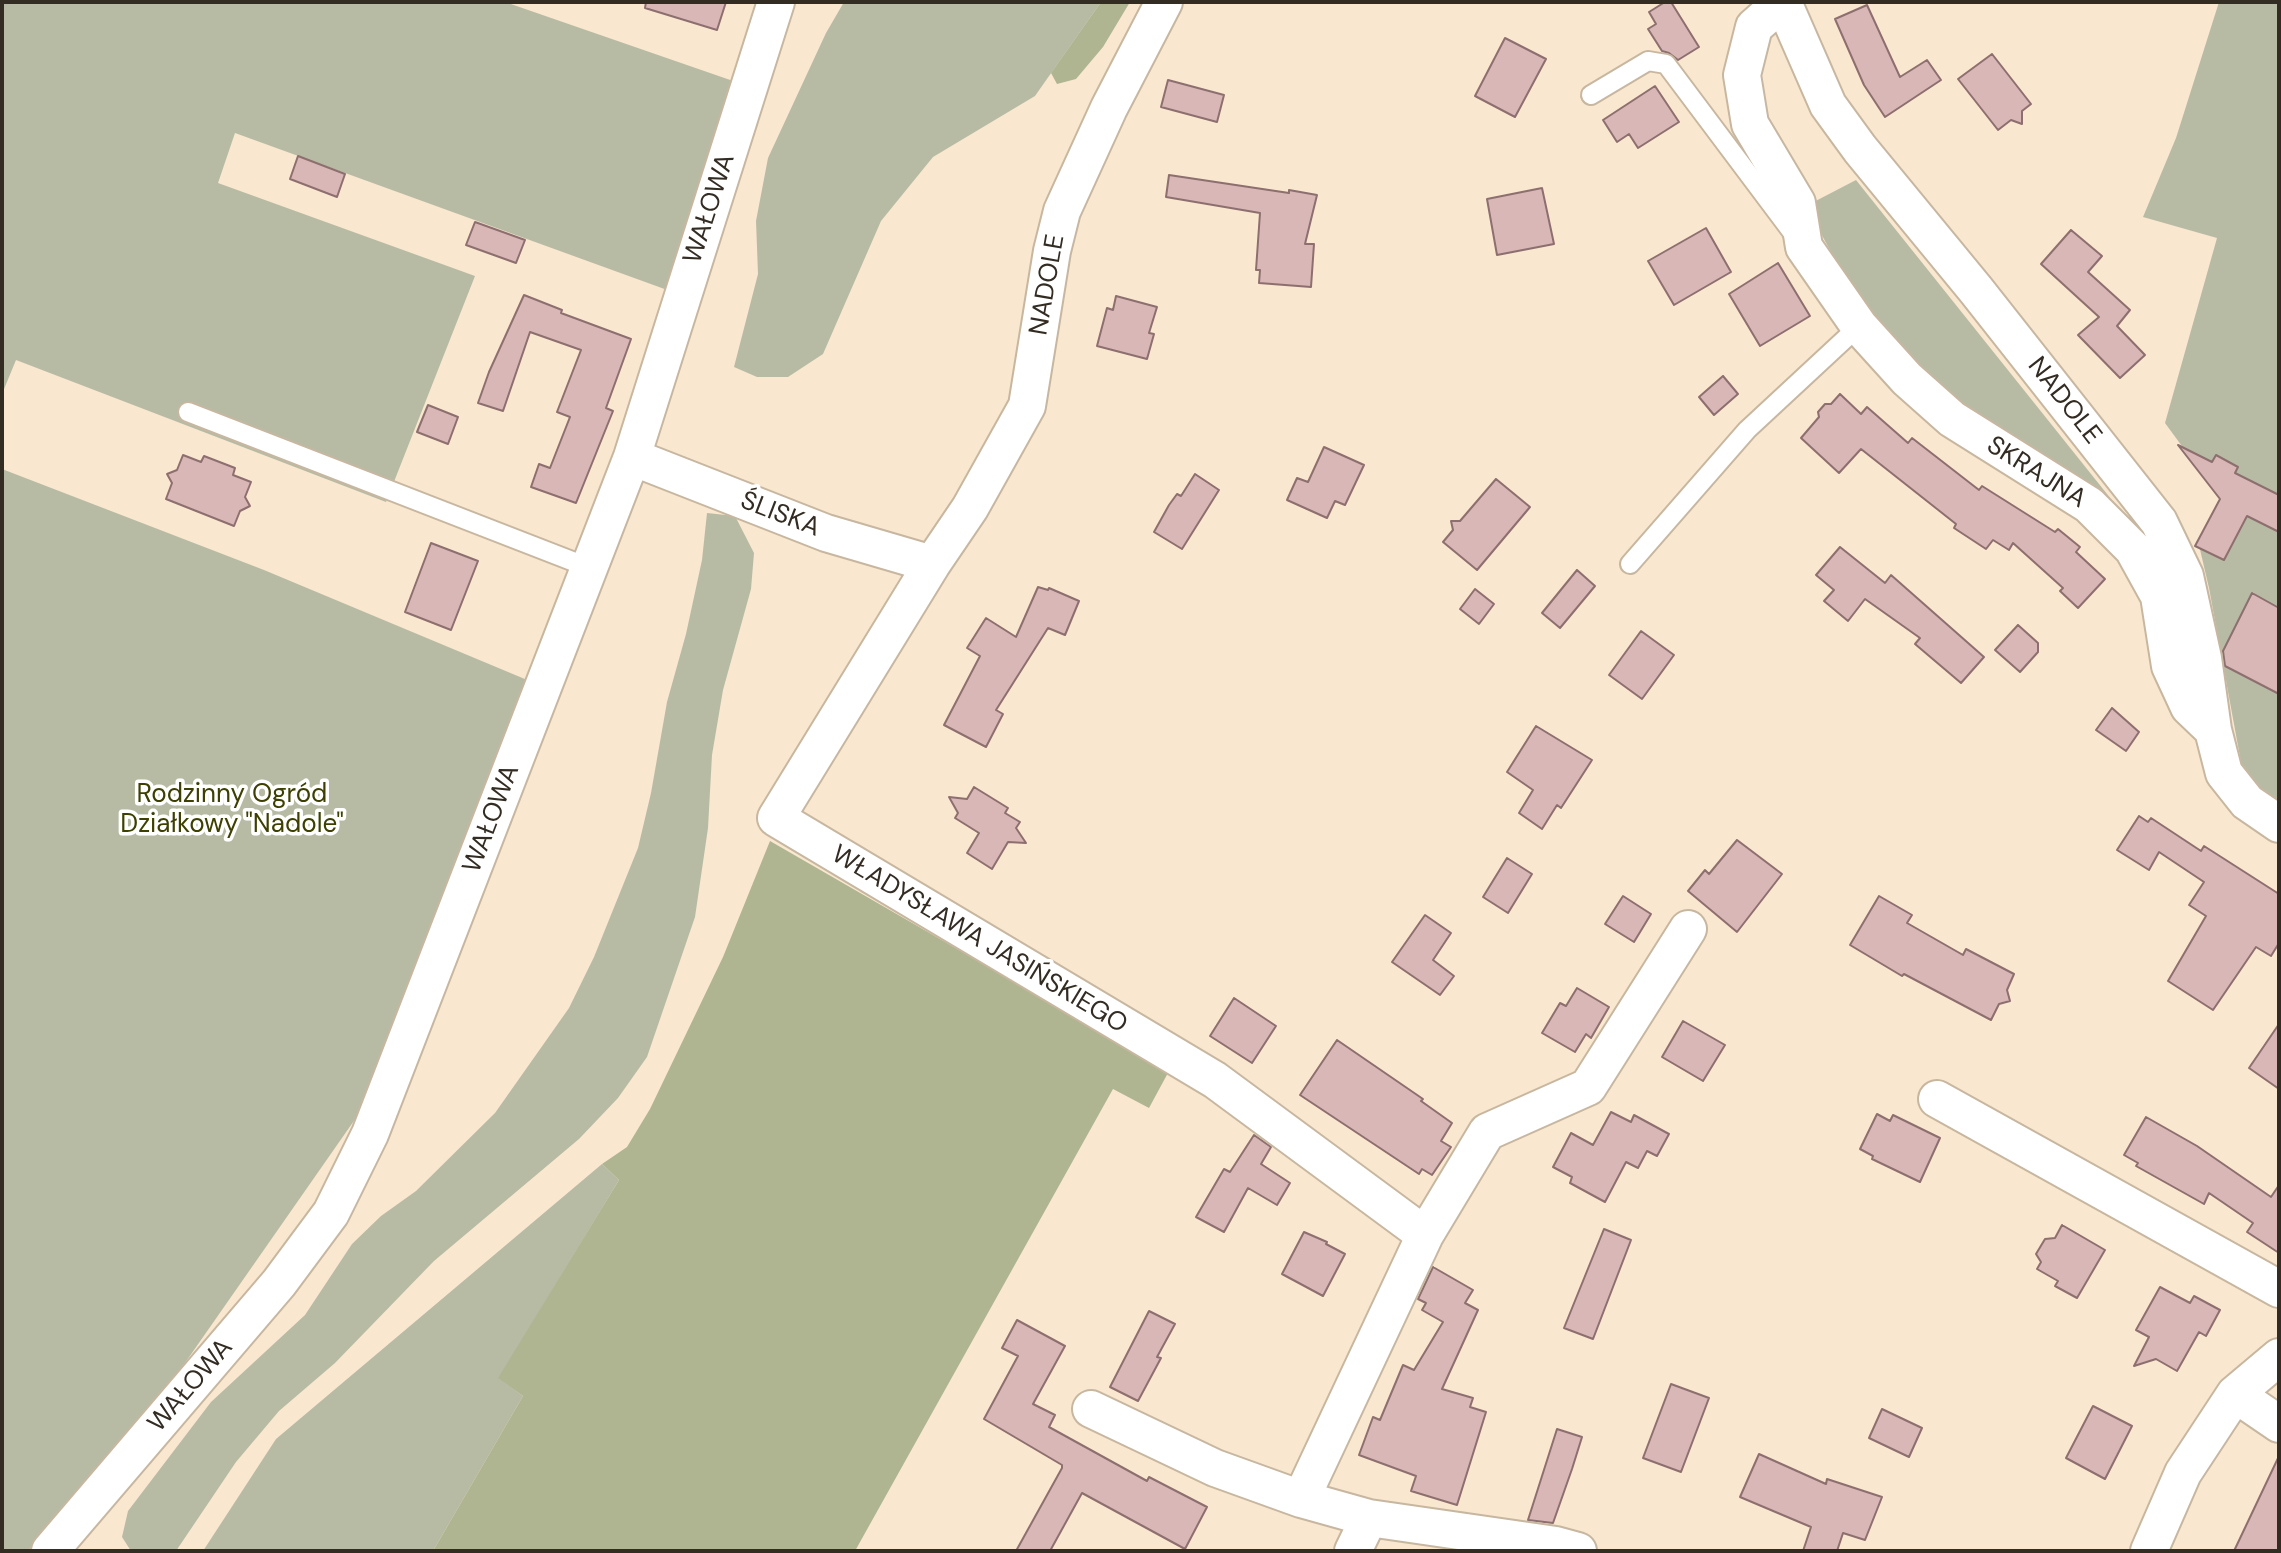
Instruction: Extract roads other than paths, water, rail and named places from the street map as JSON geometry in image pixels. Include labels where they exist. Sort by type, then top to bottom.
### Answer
[{"type":"street","name":"WAŁOWA","points":[[50,1551],[279,1283],[331,1213],[370,1134],[632,457],[776,2]]},
{"type":"street","name":"NADOLE","points":[[932,564],[970,508],[1027,406],[1052,251],[1062,211],[1109,108],[1164,2]]},
{"type":"street","name":"NADOLE","points":[[1782,2],[1828,105],[2159,522],[2185,576],[2203,658],[2213,730],[2224,773],[2247,802],[2279,824]]},
{"type":"street","name":"SKRAJNA","points":[[1782,2],[1754,27],[1742,75],[1750,124],[1797,203],[1804,247],[1859,326],[1907,379],[1952,419],[2089,505],[2133,549],[2159,596],[2170,666],[2189,707],[2213,730]]},
{"type":"street","name":"ŚLISKA","points":[[632,457],[826,533],[932,564]]},
{"type":"street","name":"WŁADYSŁAWA JASIŃSKIEGO","points":[[932,564],[776,818],[1215,1080],[1425,1235]]},
{"type":"street","points":[[1301,1499],[1425,1235],[1487,1132],[1588,1087],[1688,929]]},
{"type":"street","points":[[1937,1099],[2279,1289]]},
{"type":"street","points":[[2149,1551],[2183,1473],[2235,1394],[2279,1357]]},
{"type":"street","points":[[2235,1394],[2279,1424]]},
{"type":"street","points":[[1091,1409],[1215,1468],[1301,1499],[1369,1518],[1556,1545],[1578,1551]]},
{"type":"street","points":[[1353,1551],[1369,1518]]},
{"type":"lane","name":"SKRAJNA","points":[[1591,95],[1648,61],[1666,64],[1804,247]]},
{"type":"lane","points":[[1630,564],[1747,430],[1859,326]]},
{"type":"lane","points":[[188,412],[590,568]]},
{"type":"park label","name":"Rodzinny Ogród Działkowy \"Nadole\"","points":[[232,810]]}]
